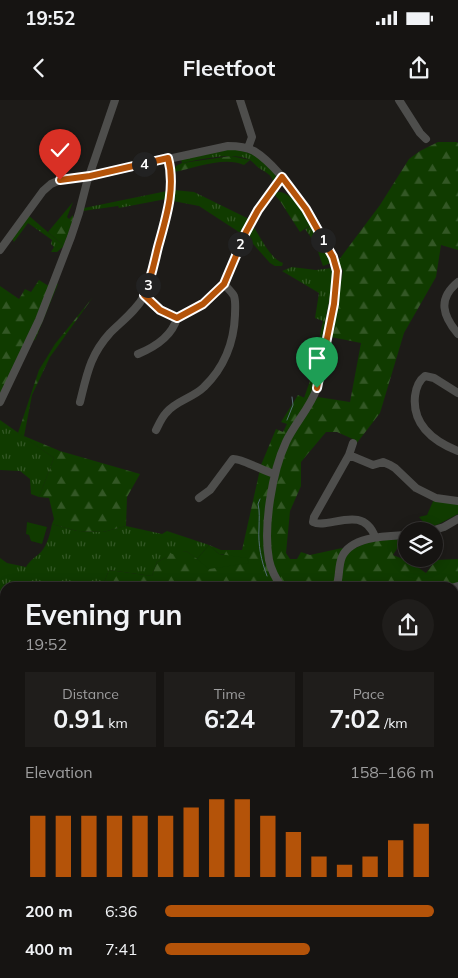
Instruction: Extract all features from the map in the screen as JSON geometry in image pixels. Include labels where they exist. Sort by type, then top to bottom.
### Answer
[{"type":"street","points":[[0,402],[38,320],[71,237],[115,100]]},
{"type":"street","points":[[240,100],[251,130],[252,137],[248,148]]},
{"type":"street","points":[[399,100],[426,139]]},
{"type":"street","points":[[0,250],[35,201],[51,184],[60,180],[90,176],[228,146],[248,148],[268,163],[282,177],[306,209],[333,257],[337,271],[337,280],[317,388],[313,399],[286,442],[274,474],[267,543],[271,566],[279,582]]},
{"type":"street","points":[[80,402],[88,368],[93,356],[110,333],[138,305],[151,276],[170,199],[172,174],[168,158]]},
{"type":"street","points":[[177,318],[203,304],[224,284],[246,232],[258,210],[282,177]]},
{"type":"street","points":[[458,282],[447,295],[444,308],[447,319],[458,334]]},
{"type":"street","points":[[156,430],[171,408],[205,386],[220,368],[226,356],[232,340],[236,304],[234,296],[224,284]]},
{"type":"street","points":[[144,295],[160,310],[177,318]]},
{"type":"street","points":[[138,354],[148,350],[166,336],[176,324],[177,318]]},
{"type":"street","points":[[458,393],[434,378],[425,376],[417,386],[415,400],[416,416],[421,425],[443,444],[458,451]]},
{"type":"street","points":[[354,442],[313,522],[318,524],[341,520],[357,520],[371,529],[375,537]]},
{"type":"street","points":[[349,455],[373,465],[383,462],[395,468],[406,480],[424,492],[436,498],[458,501]]},
{"type":"street","points":[[199,498],[210,490],[233,459],[236,458],[260,470],[274,474]]},
{"type":"street","points":[[443,527],[458,519]]},
{"type":"street","points":[[338,582],[340,562],[344,553],[356,544],[375,537],[398,536]]},
{"type":"green space","points":[[438,142],[458,143],[458,250],[441,245],[436,277],[404,333],[380,413],[353,448],[355,440],[337,432],[326,432],[301,462],[301,486],[290,511],[286,553],[290,559],[297,559],[301,552],[310,555],[342,548],[351,550],[371,541],[398,539],[398,547],[393,555],[398,557],[398,567],[417,567],[426,573],[431,567],[443,567],[443,560],[458,559],[458,582],[103,582],[109,570],[152,576],[157,562],[167,557],[165,548],[172,554],[186,551],[210,568],[224,554],[219,554],[209,545],[221,550],[242,550],[261,465],[276,429],[283,432],[287,424],[281,422],[298,395],[314,402],[318,397],[350,402],[361,343],[331,337],[343,271],[338,261],[380,205],[409,159]]},
{"type":"green space","points":[[224,149],[242,151],[254,155],[277,175],[273,181],[269,175],[250,160],[243,157],[226,156],[182,163],[181,159]]},
{"type":"green space","points":[[231,156],[250,160],[244,165],[219,162],[174,172],[176,166],[182,163]]},
{"type":"green space","points":[[284,187],[301,206],[329,255],[331,263],[323,266],[315,243],[305,229],[309,227]]},
{"type":"green space","points":[[174,190],[194,192],[249,219],[242,234],[199,206],[173,201]]},
{"type":"green space","points":[[167,191],[166,199],[119,208],[118,206],[83,211],[84,208]]},
{"type":"green space","points":[[278,192],[288,195],[292,199],[309,226],[300,232],[274,194]]},
{"type":"green space","points":[[73,202],[67,217],[69,219],[73,215],[73,219],[64,246],[48,232]]},
{"type":"green space","points":[[28,215],[64,246],[57,252],[51,252],[54,247],[51,244],[52,240],[28,223],[14,242],[12,239]]},
{"type":"green space","points":[[253,226],[270,253],[283,263],[282,266],[275,266],[270,263],[247,237]]},
{"type":"green space","points":[[292,267],[316,270],[332,268],[334,282],[311,400],[304,398],[311,378],[323,321],[315,318],[319,293],[282,271]]},
{"type":"green space","points":[[39,280],[47,285],[58,284],[35,340],[26,342],[0,397],[0,286],[19,299],[25,289],[31,292]]},
{"type":"green space","points":[[93,297],[50,357],[32,395],[24,436],[60,451],[140,474],[127,497],[126,526],[103,532],[77,531],[52,524],[54,519],[49,498],[39,497],[54,458],[18,433],[39,370],[55,344]]},
{"type":"green space","points":[[0,420],[54,458],[39,497],[31,494],[30,479],[20,471],[0,470]]},
{"type":"green space","points":[[434,499],[458,503],[458,514],[443,522],[423,522],[419,517],[427,515]]},
{"type":"green space","points":[[27,522],[47,527],[42,544],[31,541],[29,535],[26,534]]},
{"type":"green space","points":[[52,524],[77,531],[103,532],[126,526],[162,534],[167,531],[209,545],[197,559],[186,551],[157,562],[152,576],[109,570],[103,582],[0,582],[0,558],[7,563],[26,567],[41,552]]},
{"type":"green space","points":[[209,545],[219,554],[247,558],[249,563],[209,569],[197,559]]},
{"type":"waterway","points":[[287,420],[293,405],[292,397]]},
{"type":"waterway","points":[[260,499],[258,504],[260,546],[267,576]]},
{"type":"route","points":[[60,180],[90,176],[168,158],[172,174],[170,199],[151,276],[144,295],[160,310],[177,318],[198,308],[224,284],[240,242],[258,210],[282,177],[306,209],[333,257],[337,271],[334,304],[317,388]]}]
